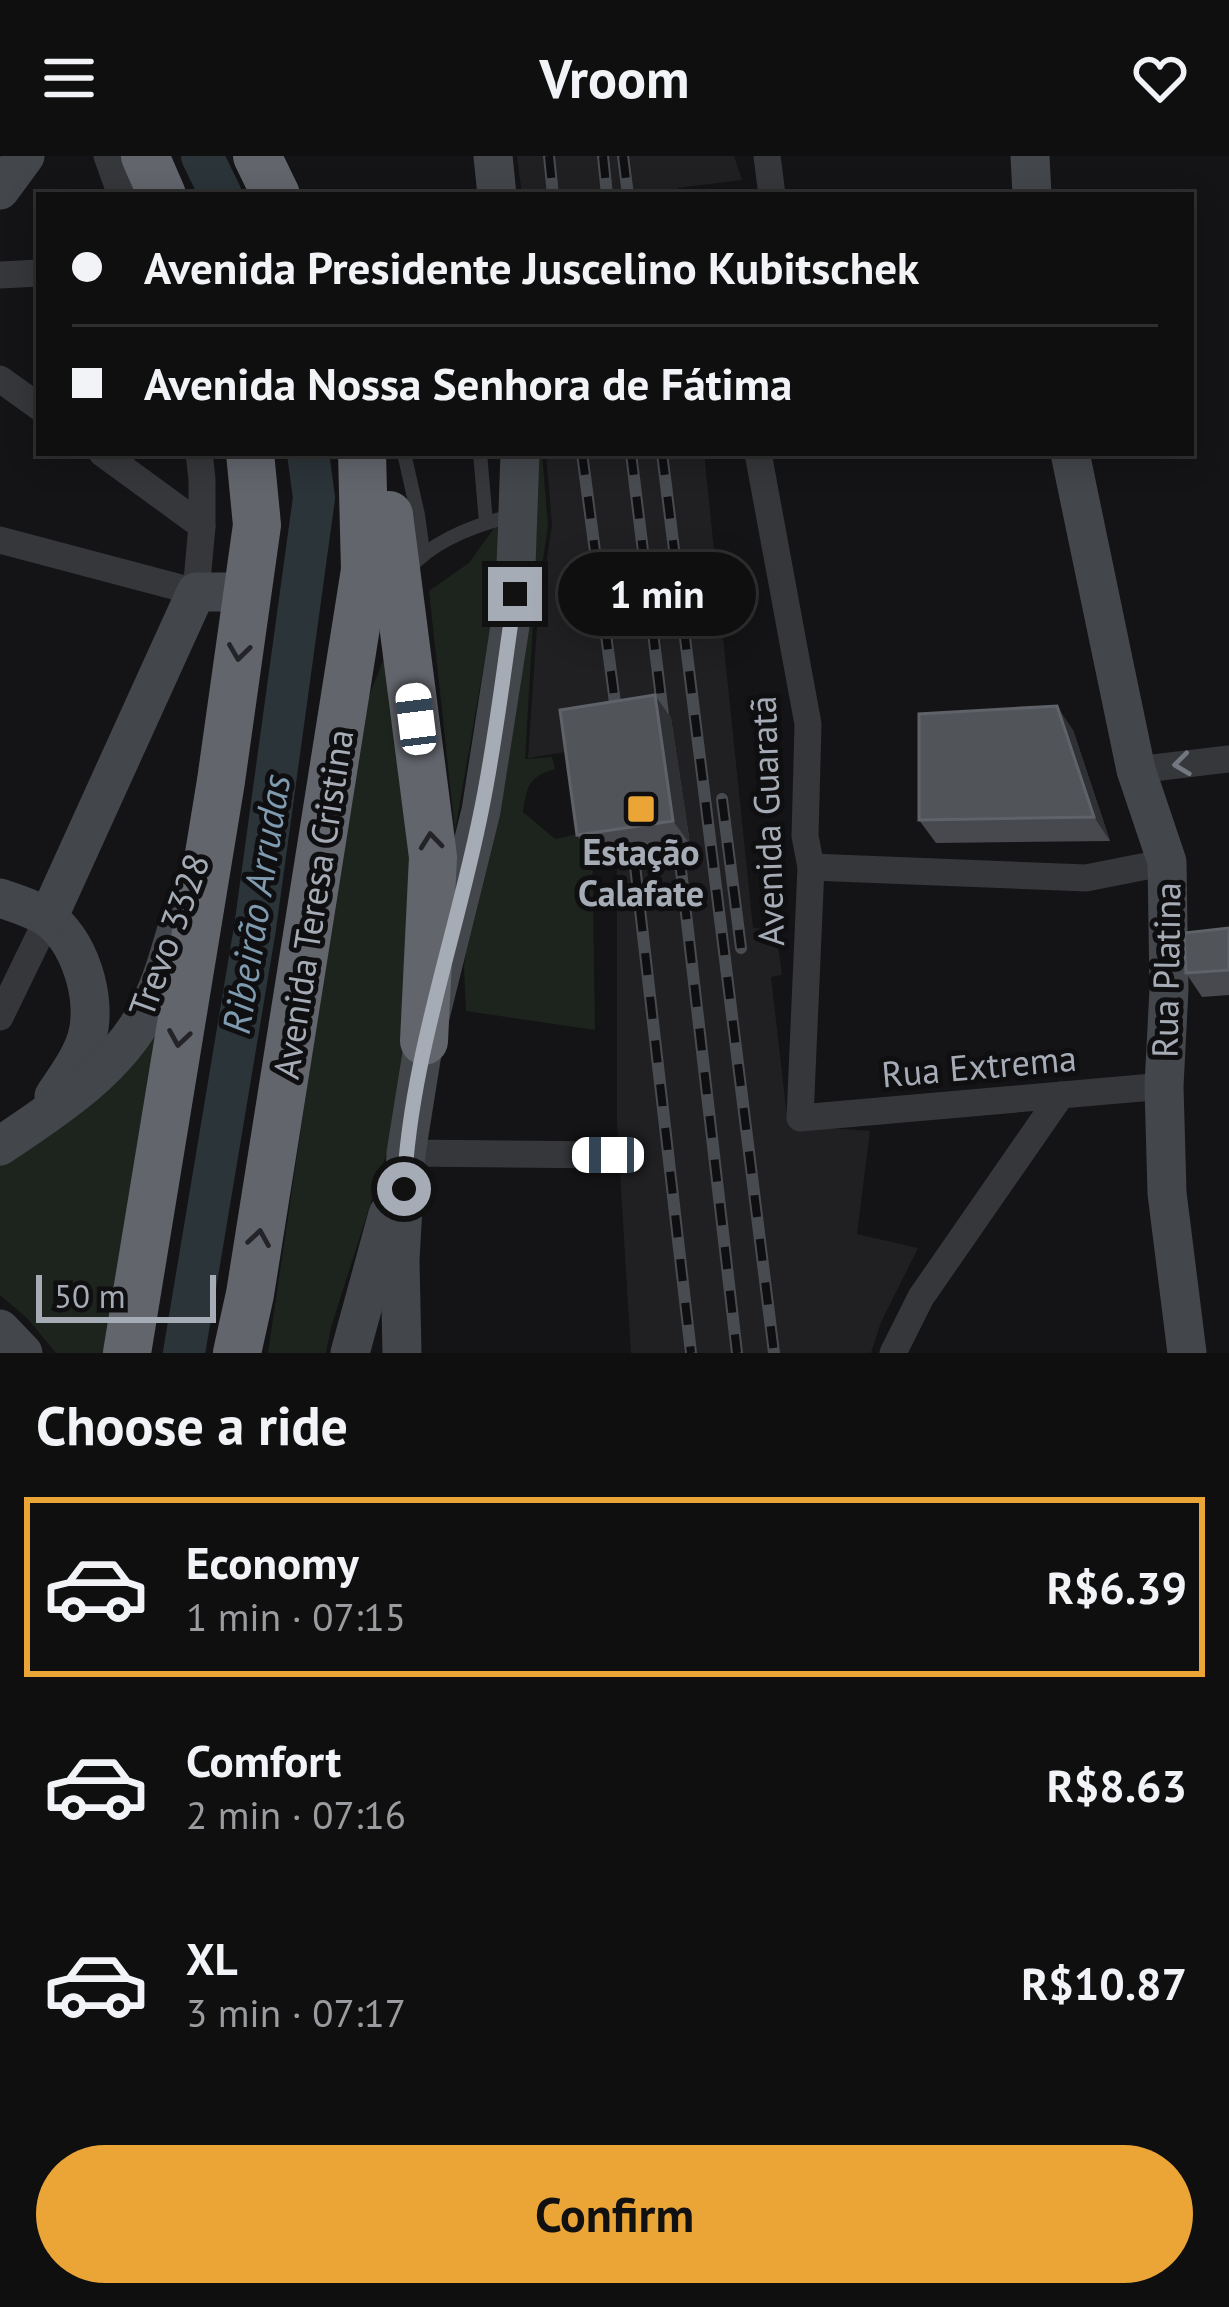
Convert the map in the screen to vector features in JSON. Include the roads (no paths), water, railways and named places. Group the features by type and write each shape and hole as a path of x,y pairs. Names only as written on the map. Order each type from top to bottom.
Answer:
{"highway":[{"path":"145,156 161,192"},
{"path":"257,156 275,192"},
{"path":"128,1353 221,781 256,526 250,456"},
{"name":"Avenida Teresa Cristina","path":"241,1353 365,570 366,456"},
{"path":"367,456 407,543 433,856 424,1041"},
{"path":"339,745 407,543"}],"street":[{"path":"0,190 25,156"},
{"path":"107,156 120,192"},
{"path":"494,156 497,192"},
{"path":"766,156 772,192"},
{"path":"1030,156 1032,192"},
{"path":"0,275 36,273"},
{"path":"0,379 36,405"},
{"path":"106,456 202,526"},
{"path":"0,1017 196,592 202,526 199,456"},
{"path":"402,1353 400,1260 406,1153 424,1041 482,812 515,594 503,518 519,456"},
{"name":"Avenida Guaratã","path":"759,456 808,724 806,836 811,867 800,1118"},
{"name":"Rua Platina","path":"1071,456 1136,770 1167,862 1167,1193 1187,1353"},
{"path":"0,540 196,592 247,592"},
{"path":"1136,770 1229,759"},
{"name":"Trevo 3328","path":"0,1146 82,1087 124,1046 148,1010 221,781"},
{"path":"811,867 1086,878 1167,862"},
{"path":"0,898 48,918 71,944 90,1000 88,1035 38,1120"},
{"name":"Rua Extrema","path":"800,1118 1164,1086"},
{"path":"893,1353 921,1297 1061,1095"},
{"path":"406,1153 608,1155"},
{"path":"350,1353 406,1153"},
{"path":"0,1329 23,1353"}],"lane":[{"path":"404,456 407,543 503,518 481,456"}],"waterway":[{"name":"Ribeirão Arrudas","path":"202,156 220,192"},
{"name":"Ribeirão Arrudas","path":"184,1353 255,928 314,498 308,456"}],"railway":[{"path":"549,156 553,192"},
{"path":"603,156 607,192"},
{"path":"623,156 628,192"},
{"path":"582,456 619,733"},
{"path":"631,456 666,739"},
{"path":"662,456 774,1353"},
{"path":"722,799 741,948"},
{"path":"674,810 737,1353"},
{"path":"630,822 691,1353"}],"place":[{"name":"Estação Calafate","path":"641,809"}]}
